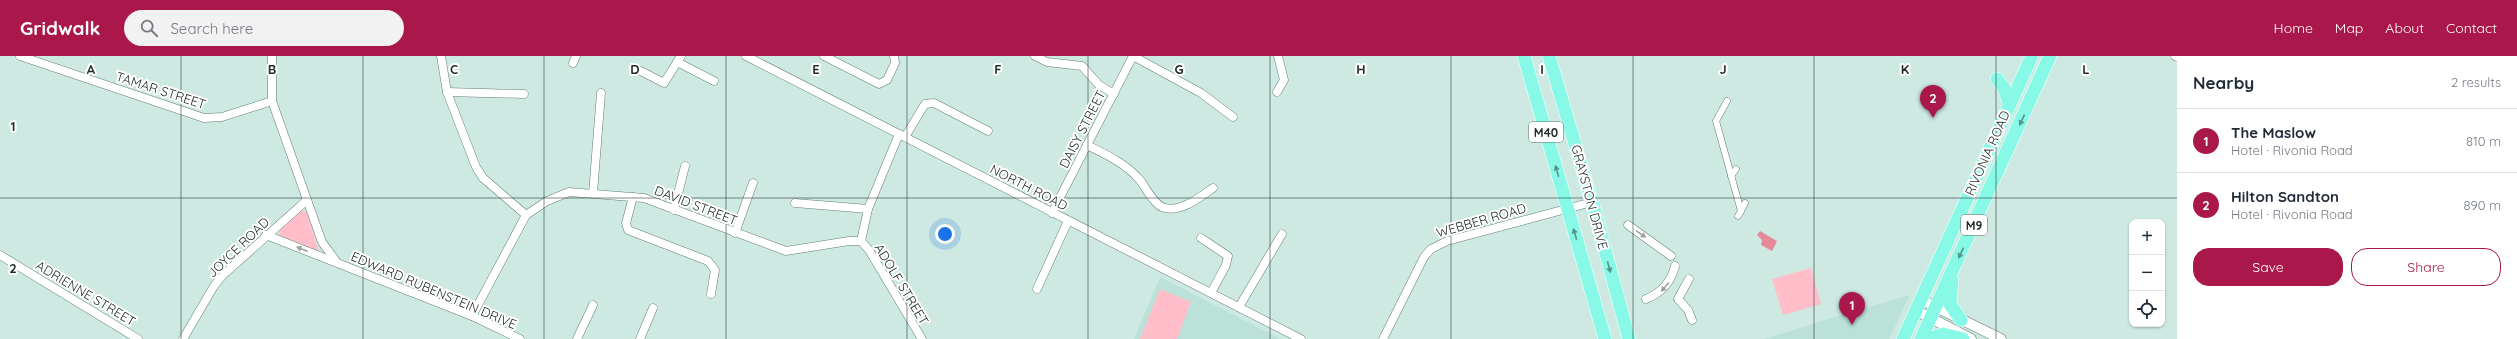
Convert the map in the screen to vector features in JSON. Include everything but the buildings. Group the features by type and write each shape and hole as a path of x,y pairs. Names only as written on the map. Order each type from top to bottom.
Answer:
{"main road":[{"name":"GRAYSTON DRIVE","path":"1524,56 1605,339"},
{"name":"GRAYSTON DRIVE","path":"1548,56 1592,202 1628,339"},
{"name":"RIVONIA ROAD","path":"1903,339 1981,164 2032,56"},
{"name":"RIVONIA ROAD","path":"1921,339 2050,56"},
{"path":"1997,79 2004,88 2009,103"},
{"path":"1981,164 1997,172"},
{"path":"1953,270 1950,304 1960,320"},
{"path":"1929,339 1943,334 1963,339"}],"street":[{"name":"TAMAR STREET","path":"20,56 204,118 222,117 272,100"},
{"name":"EDWARD RUBENSTEIN DRIVE","path":"272,56 272,100 322,242 338,263"},
{"path":"441,56 447,92 479,173 526,215 472,316"},
{"name":"NORTH ROAD","path":"746,56 1301,339"},
{"path":"824,56 879,84 887,80 895,63 894,56"},
{"path":"1035,56 1082,66 1099,85 1114,94"},
{"path":"1133,56 1201,93 1233,117"},
{"name":"DAISY STREET","path":"1052,213 1133,56"},
{"path":"1277,92 1284,80 1278,56"},
{"path":"636,68 664,83 679,59 714,82"},
{"path":"447,92 524,94"},
{"path":"593,193 601,93"},
{"path":"1727,101 1716,121 1740,213 1745,203"},
{"path":"861,241 868,209 902,135 925,104 934,104 988,130"},
{"path":"1722,144 1725,133"},
{"path":"1087,145 1122,163 1138,177 1159,205 1165,208 1188,204 1213,188"},
{"path":"674,210 685,166"},
{"path":"1731,176 1736,169"},
{"path":"735,233 753,183"},
{"name":"DAVID STREET","path":"526,215 561,194 593,193 644,198 776,248 793,252 850,241 861,241"},
{"path":"633,197 626,223 628,230 708,261 715,270 711,294"},
{"name":"JOYCE ROAD","path":"183,339 214,286 236,261 307,200"},
{"name":"WEBBER ROAD","path":"1383,339 1424,257 1431,249 1447,240 1592,202"},
{"path":"795,203 868,209"},
{"path":"1036,289 1068,221"},
{"path":"1628,225 1671,256"},
{"path":"1239,307 1282,234"},
{"name":"EDWARD RUBENSTEIN DRIVE","path":"266,235 472,316 520,339"},
{"path":"1201,238 1228,256 1226,265 1211,293"},
{"name":"ADOLF STREET","path":"861,241 869,250 922,339"},
{"name":"ADRIENNE STREET","path":"0,255 138,339"},
{"path":"1646,299 1662,291 1671,279 1676,266"},
{"path":"1689,279 1678,299 1688,310 1692,320"},
{"path":"577,339 592,305"},
{"path":"1919,305 1972,339"},
{"path":"640,339 653,308"},
{"path":"1933,313 1960,320 2000,339"}],"shaded area":[{"path":"301,211 307,212 319,252 279,235 280,230"},
{"path":"1760,231 1777,241 1772,251 1761,245 1762,240 1757,235"},
{"path":"1811,268 1821,304 1783,315 1772,279"},
{"path":"1160,277 1280,339 1134,339"},
{"path":"1160,289 1191,302 1177,339 1140,339"},
{"path":"1910,295 1889,339 1764,339 1839,316"}],"place":[{"name":"Hilton Sandton","path":"1933,118"},
{"name":"The Maslow","path":"1852,325"}]}
